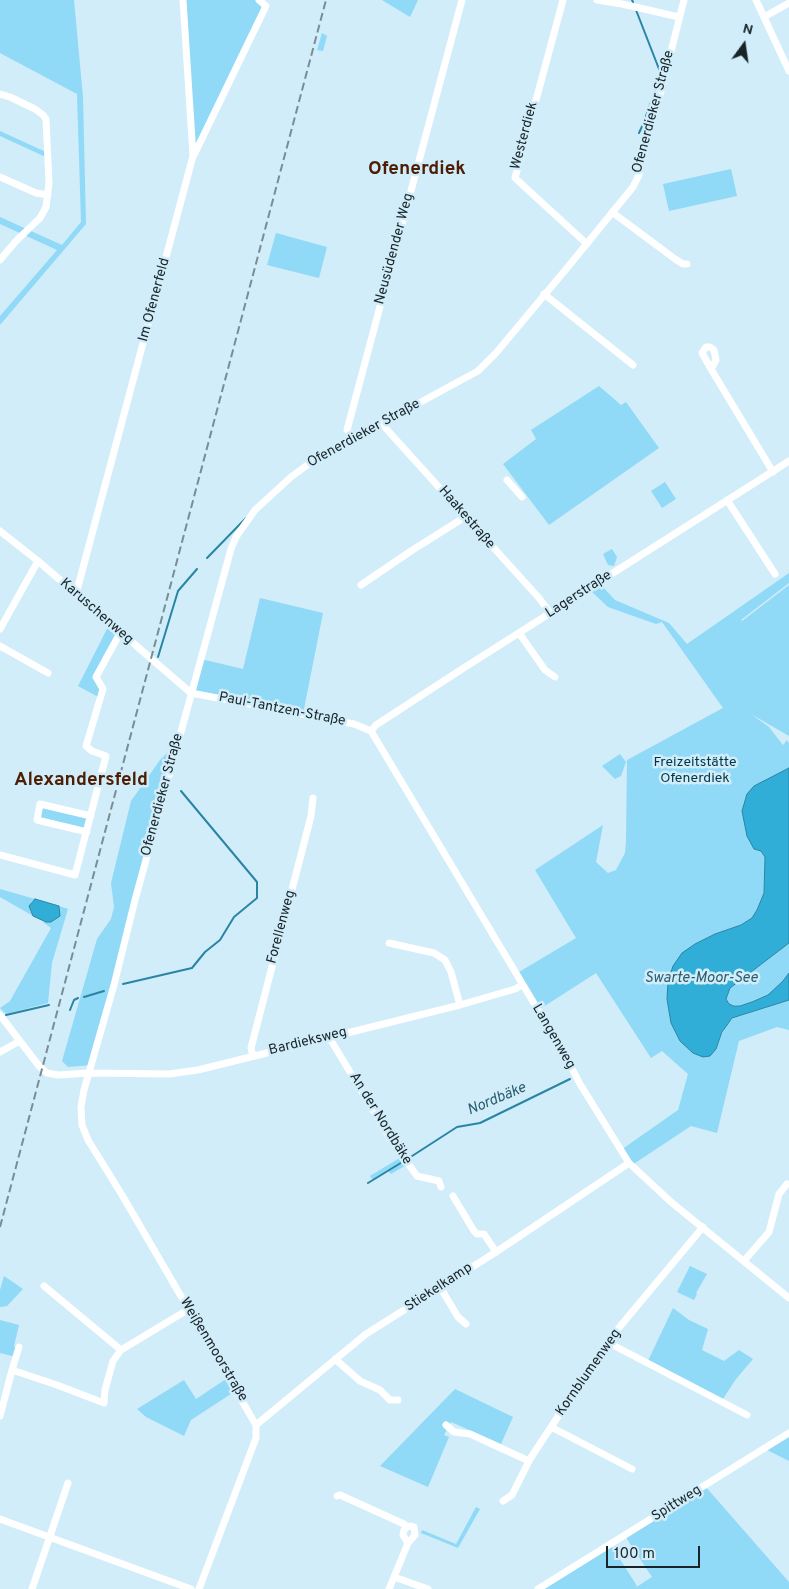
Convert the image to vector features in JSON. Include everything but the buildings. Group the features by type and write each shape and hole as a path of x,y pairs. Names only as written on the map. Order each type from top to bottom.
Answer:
{"street":[{"name":"Im Ofenerfeld","path":"76,594 193,156 183,0"},
{"path":"193,156 266,6 259,0"},
{"name":"Neusüdender Weg","path":"354,438 347,430 462,0"},
{"name":"Westerdiek","path":"563,0 514,178 587,244"},
{"path":"596,0 679,17"},
{"name":"Ofenerdieker Straße","path":"82,1125 81,1107 84,1090 191,693 236,537 256,510 291,477 314,460 478,372 587,244 633,187 639,175 642,147 658,99 684,0"},
{"path":"756,0 789,71"},
{"path":"764,17 789,3"},
{"path":"0,94 35,109 46,119 49,183 46,207 40,218 16,241 0,260"},
{"path":"0,177 36,193 48,194"},
{"path":"612,212 675,260 687,264"},
{"path":"544,294 633,365"},
{"path":"711,369 773,472"},
{"name":"Haakestraße","path":"381,423 539,598 550,613"},
{"name":"Lagerstraße","path":"371,731 376,725 395,712 789,461"},
{"path":"507,480 522,497"},
{"path":"727,500 775,574"},
{"path":"361,585 465,518"},
{"name":"Karuschenweg","path":"0,531 38,561 191,693"},
{"path":"0,629 38,561"},
{"path":"0,855 75,875 106,756 92,751 86,746 102,689 96,677 120,633"},
{"path":"519,633 545,670 555,677"},
{"path":"0,646 48,673"},
{"name":"Paul-Tantzen-Straße","path":"191,693 354,724 371,731"},
{"name":"Langenweg","path":"371,731 565,1055 584,1092 629,1163 655,1188 789,1298"},
{"name":"Forellenweg","path":"253,1056 251,1048 311,816 313,798"},
{"path":"87,832 36,820 40,804 91,816"},
{"path":"389,943 434,953 445,960 451,972 460,1005"},
{"name":"Bardieksweg","path":"0,1015 47,1073 58,1075 89,1073 169,1074 198,1070 460,1005 515,989 522,985"},
{"name":"An der Nordbäke","path":"329,1037 389,1137 416,1176 439,1181 442,1187"},
{"path":"0,1052 20,1041"},
{"name":"Weißenmoorstraße","path":"82,1125 88,1140 256,1425"},
{"name":"Stiekelkamp","path":"256,1425 366,1334 496,1252 629,1163"},
{"path":"744,1261 769,1232 779,1194 787,1184"},
{"path":"453,1196 474,1231 477,1234 484,1234 496,1252"},
{"name":"Kornblumenweg","path":"503,1501 512,1495 529,1461 607,1342 703,1227"},
{"path":"44,1286 121,1350"},
{"path":"440,1287 458,1317 466,1324"},
{"path":"12,1370 56,1384 104,1403 105,1390 113,1361 121,1350 189,1310"},
{"path":"607,1342 747,1415"},
{"path":"0,1416 19,1347"},
{"path":"335,1359 360,1381 380,1390 390,1400 398,1400"},
{"path":"199,1589 256,1438 256,1425"},
{"path":"446,1425 454,1432 470,1434 529,1461"},
{"path":"551,1427 632,1470"},
{"name":"Spittweg","path":"538,1589 789,1433"},
{"path":"32,1589 68,1483"},
{"path":"337,1496 340,1495 389,1516 407,1527 412,1526 416,1532 408,1544 389,1589"},
{"path":"0,1519 192,1589"},
{"path":"407,1527 403,1534 408,1544"},
{"path":"394,1577 428,1589"}],"green space":[{"path":"0,0 74,0 83,97 86,224 0,325 0,316 57,250 0,224 0,217 62,245 81,222 77,94 0,53"},
{"path":"183,0 259,0 266,6 193,156"},
{"path":"382,0 418,0 410,17"},
{"path":"322,33 327,36 323,51 317,50"},
{"path":"0,131 48,153 48,158 0,136"},
{"path":"731,169 737,196 669,211 663,184"},
{"path":"276,233 327,247 319,278 267,265"},
{"path":"599,386 621,405 626,402 659,448 549,525 503,464 536,439 531,430"},
{"path":"665,482 676,499 662,508 651,491"},
{"path":"612,549 617,557 614,566 608,565 603,554"},
{"name":"Freizeitstätte Ofenerdiek","path":"789,573 789,583 741,620 789,585 789,736 751,714 769,727 783,745 787,740 789,743 789,768 781,774 767,779 761,851 765,857 764,893 757,910 752,918 741,925 715,934 716,1049 726,1025 733,1018 789,1000 789,1030 777,1027 739,1041 717,1133 691,1126 632,1165 621,1150 678,1110 688,1074 662,1051 651,1058 596,973 540,1009 519,972 576,938 535,870 603,825 596,862 608,873 616,870 625,853 627,760 723,708 662,622 656,624 608,607 592,592 602,586 615,600 669,623 687,644"},
{"path":"260,598 323,613 303,714 191,693 201,659 243,669"},
{"path":"108,627 116,634 96,677 103,689 100,698 78,686"},
{"path":"173,747 114,985 92,1065 68,1067 62,1061 97,939 111,919 114,907 111,883 131,801 160,760"},
{"path":"620,754 626,762 621,776 615,779 602,766"},
{"path":"40,804 91,816 87,832 37,820"},
{"path":"0,889 35,899 31,902 30,911 33,916 0,897"},
{"path":"59,906 68,909 52,963 48,1003 6,1014 0,1008 10,1001 51,928 43,922 51,922 60,910"},
{"path":"789,943 789,973 783,981 768,995 752,1002 740,1006 729,1004 726,999 730,988"},
{"path":"403,1156 408,1164 391,1174 388,1171 373,1180 370,1176"},
{"path":"690,1266 707,1274 694,1300 677,1292"},
{"path":"4,1276 23,1289 7,1306 0,1307 0,1290"},
{"path":"673,1308 689,1320 708,1329 702,1350 724,1361 739,1350 753,1359 736,1379 721,1402 647,1363"},
{"path":"0,1320 19,1325 14,1346 18,1351 16,1357 0,1353"},
{"path":"229,1377 237,1390 191,1420 184,1436 146,1417 137,1409 184,1380 196,1399"},
{"path":"455,1389 513,1417 501,1444 451,1422 444,1435 449,1437 428,1487 380,1466"},
{"path":"789,1433 789,1461 765,1449"},
{"path":"705,1486 789,1582 789,1589 540,1589 611,1545 637,1586 635,1588 652,1577 625,1536"},
{"path":"476,1507 480,1509 458,1548 421,1533 422,1530 456,1544"}],"water":[{"name":"Swarte-Moor-See","path":"789,768 789,943 730,988 726,999 729,1004 734,1006 752,1002 768,995 789,973 789,1000 732,1018 722,1032 716,1049 710,1056 703,1057 693,1053 680,1041 671,1023 667,999 668,981 673,966 682,953 715,934 741,925 752,918 757,910 764,893 765,857 761,851 754,849 747,836 742,811 747,794 754,786"},
{"path":"35,899 59,906 60,916 51,922 46,922 33,916 29,906"}],"waterway":[{"path":"636,10 659,69 660,73 657,84"},
{"path":"646,116 656,88"},
{"path":"639,133 645,120"},
{"path":"207,558 246,518"},
{"path":"158,657 178,591 197,569"},
{"path":"165,759 168,768"},
{"path":"123,984 192,968 205,952 220,940 234,917 257,898 257,882 181,791"},
{"path":"84,997 104,991"},
{"path":"70,1010 74,1000 78,998"},
{"path":"6,1015 49,1005"},
{"name":"Nordbäke","path":"409,1158 457,1127 480,1123 570,1079"},
{"name":"Nordbäke","path":"368,1183 404,1161"}],"railway":[{"path":"0,1227 326,0"}],"district":[{"name":"Ofenerdiek","path":"417,170"},
{"name":"Alexandersfeld","path":"81,781"}]}
